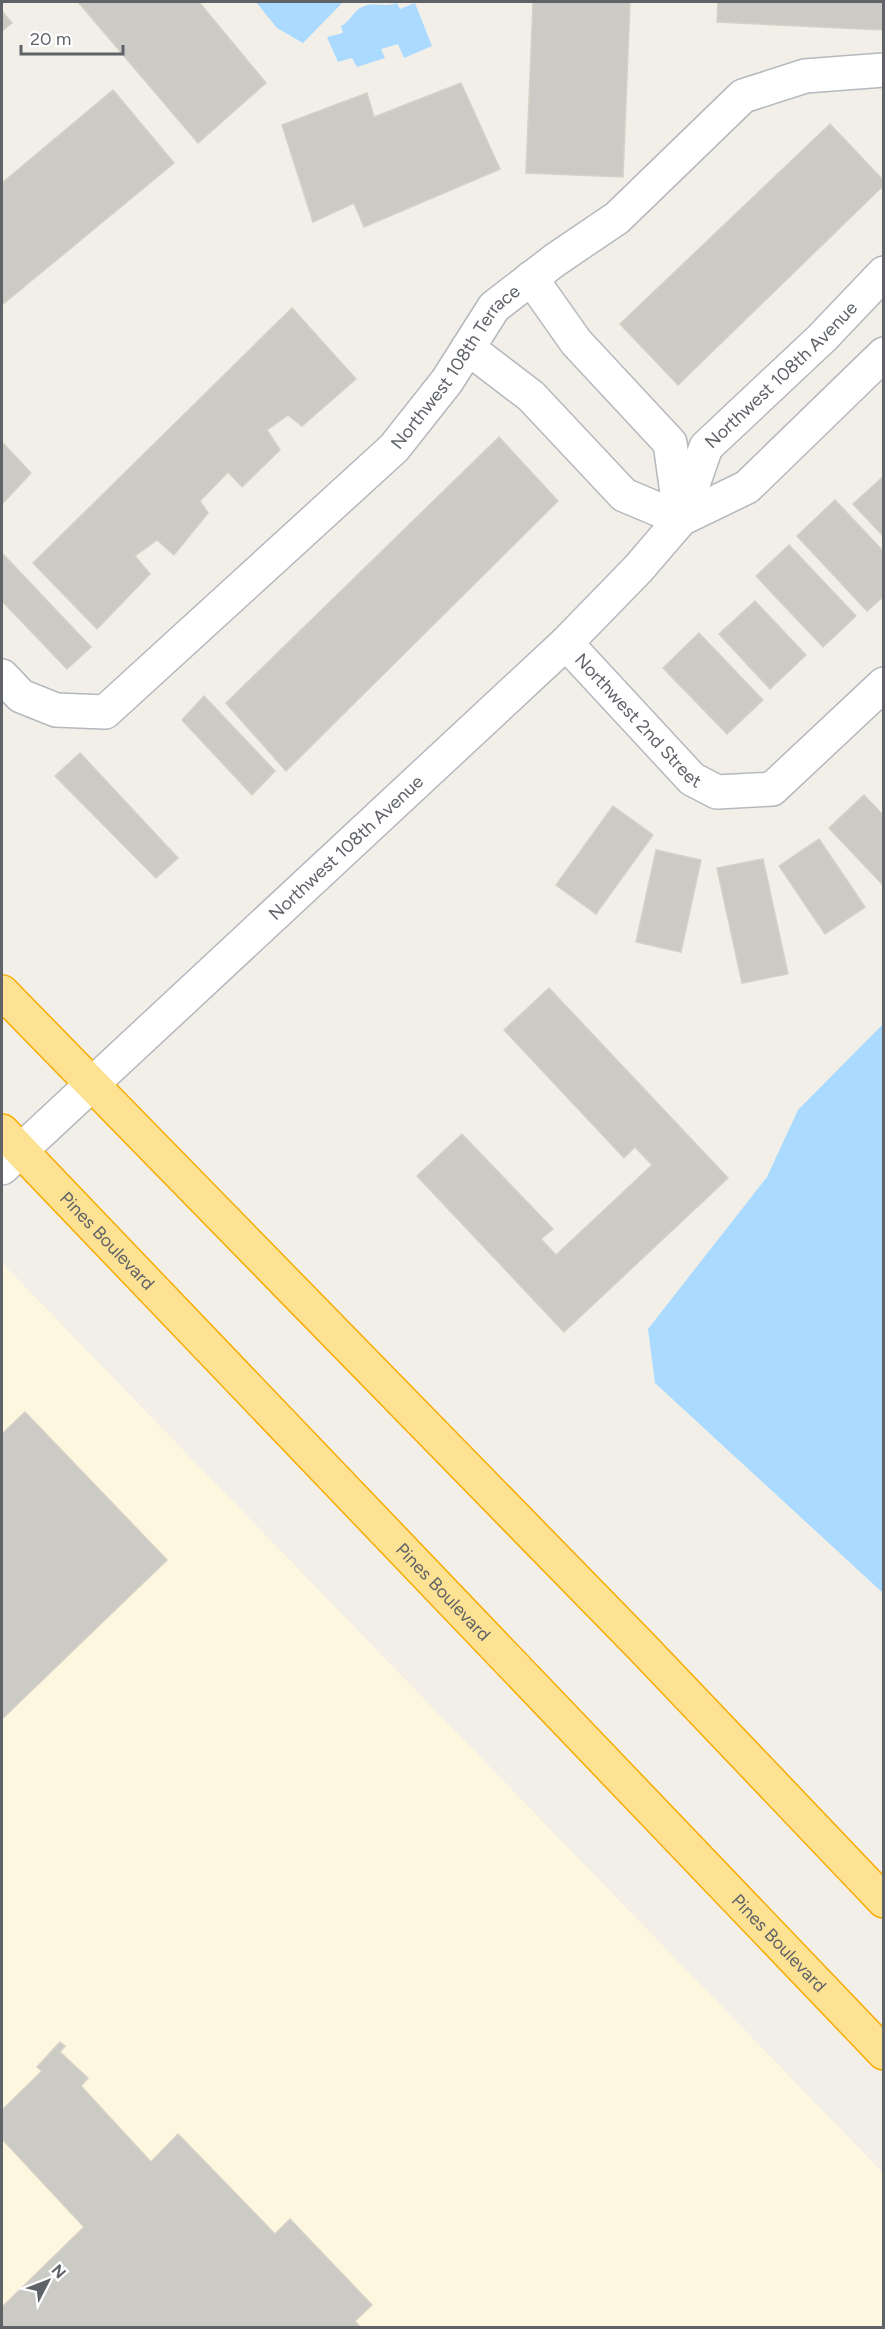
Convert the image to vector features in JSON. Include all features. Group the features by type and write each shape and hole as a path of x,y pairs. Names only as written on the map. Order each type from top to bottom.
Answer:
{"highway":[{"path":"2,992 641,1646 884,1901"},
{"name":"Pines Boulevard","path":"8,1149 884,2053"}],"street":[{"name":"Northwest 108th Terrace","path":"2,676 21,696 56,710 105,712 394,448 447,381 494,307 531,278 617,218 743,96 806,76 884,70"},
{"name":"Northwest 108th Avenue","path":"8,1149 90,1084 566,643 638,569 681,519 706,447 822,338 884,273"},
{"path":"531,278 576,342 670,442 681,519"},
{"path":"468,348 531,396 624,495 681,519"},
{"name":"Northwest 108th Avenue","path":"681,519 747,487 884,354"},
{"name":"Northwest 2nd Street","path":"566,643 692,779 717,792 772,789 884,684"}],"shaded area":[{"path":"2,1263 883,2173 883,2327 2,2327"}],"water":[{"path":"256,2 343,2 303,43 277,28"},
{"path":"397,3 400,9 415,3 432,46 404,58 398,44 381,49 385,58 357,67 352,58 338,62 327,37 343,33 341,26 362,7"},
{"path":"883,1024 883,1593 655,1383 648,1329 767,1177 798,1110"}],"building":[{"path":"78,2 199,2 266,83 198,143"},
{"path":"533,2 630,2 623,177 526,173"},
{"path":"718,2 884,2 884,30 717,22"},
{"path":"2,11 12,23 2,31"},
{"path":"461,83 500,169 364,227 354,203 313,222 282,125 367,93 374,117"},
{"path":"113,90 174,163 2,305 2,183"},
{"path":"830,124 884,181 884,185 678,385 620,324"},
{"path":"292,308 356,379 302,426 288,415 267,430 280,450 242,487 228,472 200,501 208,513 174,555 157,540 135,556 150,574 97,629 33,563"},
{"path":"499,437 558,501 286,771 226,703"},
{"path":"2,442 31,473 2,504"},
{"path":"884,476 884,537 853,504"},
{"path":"835,500 884,552 884,596 867,611 797,536"},
{"path":"789,545 856,616 823,647 756,576"},
{"path":"2,553 91,647 67,669 2,601"},
{"path":"755,601 806,655 770,689 719,634"},
{"path":"699,633 763,700 727,734 663,668"},
{"path":"204,696 275,771 252,795 182,720"},
{"path":"80,753 178,858 156,878 55,776"},
{"path":"864,795 884,816 884,886 829,828"},
{"path":"613,806 653,835 596,914 556,885"},
{"path":"819,839 865,907 825,934 779,866"},
{"path":"656,850 701,860 681,952 636,942"},
{"path":"763,859 788,974 742,983 717,868"},
{"path":"549,988 728,1178 564,1332 417,1176 462,1134 553,1229 541,1239 556,1255 652,1165 635,1147 624,1158 504,1030"},
{"path":"25,1412 167,1560 2,1719 2,1434"},
{"path":"60,2042 65,2046 60,2052 88,2078 81,2086 151,2162 178,2134 275,2234 290,2219 372,2305 355,2321 361,2328 2,2328 2,2307 84,2227 2,2139 2,2110 42,2071 37,2067"}]}
